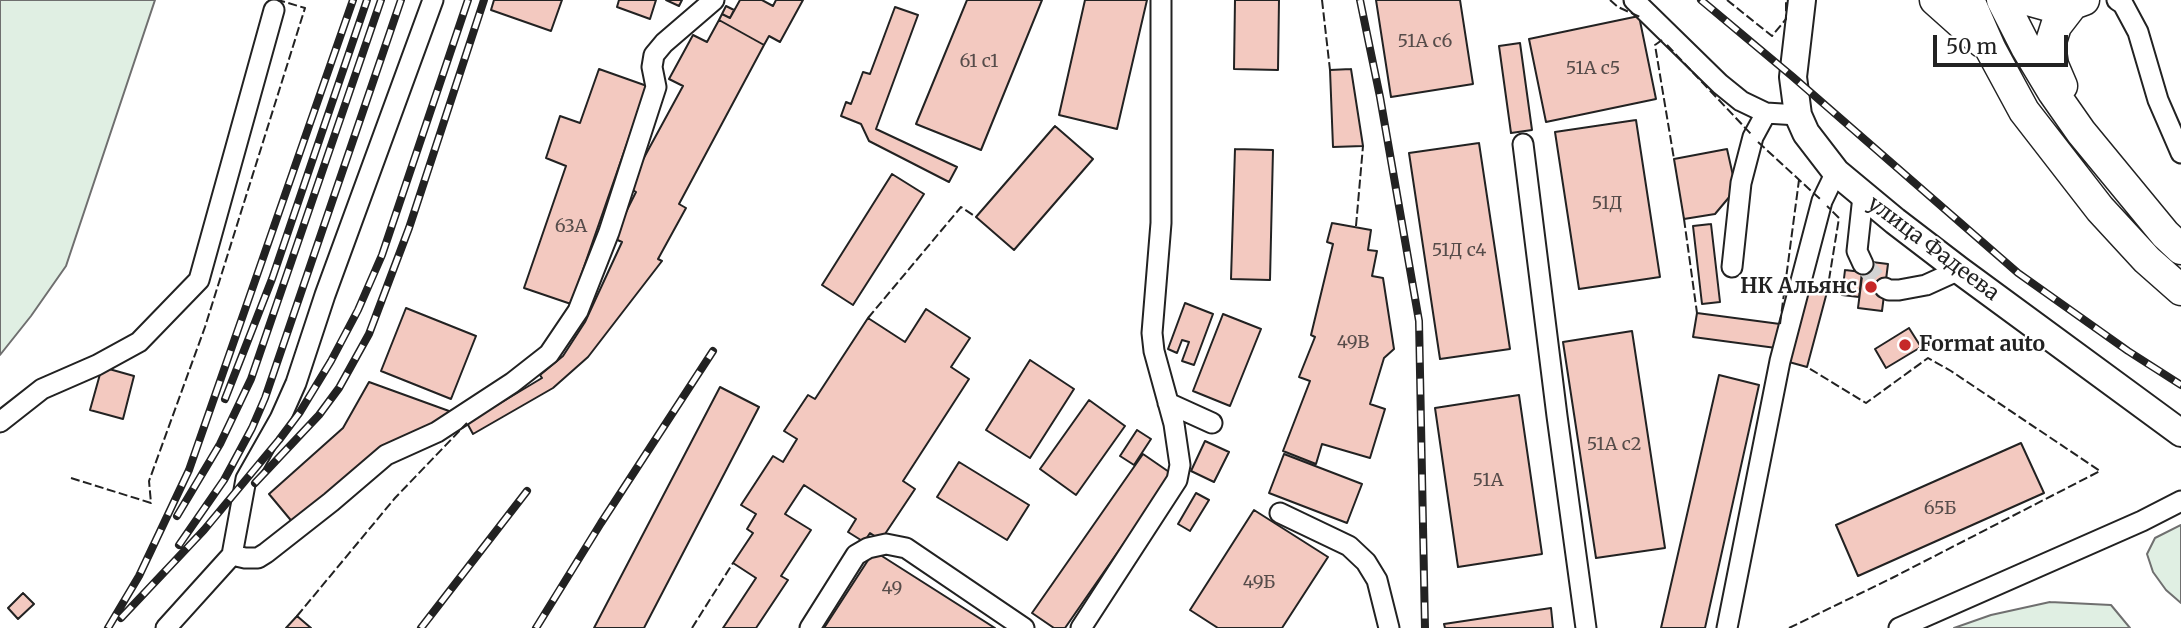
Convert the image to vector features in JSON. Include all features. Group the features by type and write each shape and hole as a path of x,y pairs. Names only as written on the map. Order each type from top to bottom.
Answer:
{"highway":[{"path":"1935,0 1991,50"},
{"path":"1969,0 1991,50 2024,111 2100,208 2147,260 2181,290"},
{"path":"2003,0 2026,47 2081,132 2165,234 2181,249"},
{"path":"2028,0 2053,6 2079,2"},
{"path":"2079,2 2056,26 2050,46 2053,65 2081,132"}],"main road":[{"name":"улица Фадеева","path":"1802,0 1793,77 1798,114 1806,133 1836,172 1959,271 2181,433"}],"street":[{"path":"166,628 232,555 246,479 284,411 296,383 325,295 433,0"},
{"path":"232,555 258,558 266,553 387,455 437,432 512,383 549,354 578,311 609,232 656,87 652,67 656,51 714,0"},
{"path":"1081,628 1177,480 1180,466 1174,424 1154,351 1152,333 1161,223 1161,0"},
{"path":"1634,0 1741,101 1766,113 1798,114"},
{"path":"2117,0 2123,4 2138,32 2158,100 2181,153"},
{"path":"0,422 42,389 97,365 139,342 199,280 274,10"},
{"path":"1732,267 1741,183 1753,137 1766,113"},
{"path":"1522,144 1586,628"},
{"path":"1727,628 1780,361 1822,201 1836,172"},
{"path":"1863,196 1857,251 1863,264"},
{"path":"1885,288 1899,290 1926,285 1959,271"},
{"path":"1168,403 1212,424"},
{"path":"1899,628 2143,521 2181,501"},
{"path":"1280,513 1349,546 1366,562 1377,580 1389,628"},
{"path":"810,628 856,555 868,548 886,544 906,548 1024,628"}],"green space":[{"path":"0,0 155,0 66,266 0,355"},
{"path":"2181,525 2181,603 2166,590 2153,572 2147,554 2155,538"},
{"path":"2050,602 2111,605 2130,628 1954,628 1991,615"}],"building":[{"path":"494,0 562,0 551,31 491,10"},
{"path":"619,0 656,0 650,19 617,7"},
{"path":"666,0 682,0 679,6"},
{"path":"740,0 762,0 773,6 776,0 803,0 780,42 769,36 764,45 719,20 722,14 730,18"},
{"path":"967,0 1042,0 981,150 916,124"},
{"path":"1085,0 1147,0 1117,129 1059,115"},
{"path":"1235,0 1279,0 1278,70 1234,69"},
{"path":"1376,0 1460,0 1473,84 1391,97"},
{"path":"726,6 734,10 730,18 722,14"},
{"path":"895,7 918,15 876,129 957,167 949,182 869,141 861,124 841,116 846,102 851,104 863,72 870,74"},
{"path":"1639,16 1656,99 1546,122 1529,39"},
{"path":"719,20 764,45 679,204 686,208 658,259 662,261 588,357 553,388 473,434 467,423 542,378 540,375 563,356 585,322 622,242 613,238 636,192 628,187 683,86 669,79 693,35 707,42"},
{"path":"1520,43 1532,130 1511,133 1499,46"},
{"path":"599,69 647,86 571,304 524,288 566,166 546,158 560,116 580,123"},
{"path":"1351,69 1363,146 1333,147 1330,70"},
{"path":"1636,120 1660,277 1579,289 1555,132"},
{"path":"1055,126 1093,159 1014,250 976,217"},
{"path":"1479,143 1510,349 1440,359 1409,153"},
{"path":"1235,149 1273,150 1270,280 1231,279"},
{"path":"1727,149 1736,189 1715,214 1684,219 1674,159"},
{"path":"892,174 924,194 853,305 822,285"},
{"path":"1332,223 1371,230 1368,250 1377,251 1372,276 1383,278 1394,349 1384,358 1370,404 1385,409 1370,458 1322,444 1316,464 1283,451 1310,381 1299,377 1315,337 1311,335 1333,244 1327,242"},
{"path":"1711,224 1720,302 1702,304 1693,226"},
{"path":"1864,261 1888,264 1882,311 1858,308"},
{"path":"1845,270 1862,272 1859,297 1842,295"},
{"path":"1809,287 1827,292 1807,367 1789,362"},
{"path":"1185,303 1213,314 1194,365 1182,361 1189,342 1182,340 1177,353 1168,349"},
{"path":"406,308 476,336 451,399 381,371"},
{"path":"926,309 970,338 951,367 969,379 903,481 915,489 881,540 870,533 864,542 848,532 856,519 804,485 785,514 811,530 781,576 788,580 756,628 723,628 756,578 733,563 753,533 747,529 756,514 741,505 773,456 783,462 797,439 784,431 808,395 815,399 868,318 905,342"},
{"path":"1697,313 1780,324 1776,348 1693,337"},
{"path":"1223,314 1261,329 1230,406 1193,391"},
{"path":"1909,328 1921,347 1886,368 1875,349"},
{"path":"1632,331 1665,548 1596,558 1563,342"},
{"path":"1030,360 1074,389 1030,458 986,430"},
{"path":"102,367 134,376 123,419 90,410"},
{"path":"1719,375 1759,385 1705,628 1661,628"},
{"path":"369,382 449,411 447,418 378,449 294,524 269,494 343,428"},
{"path":"720,387 759,407 644,628 594,628"},
{"path":"1519,395 1542,554 1458,567 1435,408"},
{"path":"1089,400 1125,426 1076,495 1040,469"},
{"path":"1137,430 1151,439 1134,465 1120,456"},
{"path":"1205,441 1229,452 1214,482 1191,471"},
{"path":"2021,443 2044,493 1858,576 1836,525"},
{"path":"1143,454 1172,474 1065,628 1054,628 1032,613"},
{"path":"1284,454 1362,484 1347,523 1269,493"},
{"path":"959,462 1029,505 1007,540 937,497"},
{"path":"1196,493 1209,500 1190,531 1178,524"},
{"path":"1254,510 1328,557 1282,628 1218,628 1190,610"},
{"path":"874,551 995,628 824,628"},
{"path":"23,593 34,604 18,619 8,608"},
{"path":"1551,608 1553,628 1445,628 1444,624"},
{"path":"297,616 311,628 286,628"}],"tunnel":[{"path":"1863,264 1885,288"}],"railway":[{"path":"108,628 139,576 189,470 353,0"},
{"path":"225,399 272,279 367,0"},
{"path":"177,516 220,444 251,379 381,0"},
{"path":"179,545 224,480 265,398 401,0"},
{"path":"121,618 204,530 279,440 300,412 331,361 358,310 382,255 468,0"},
{"path":"255,483 319,415 339,388 369,334 409,228 484,0"},
{"path":"1360,0 1380,97 1419,321 1425,628"},
{"path":"1701,0 2018,273 2181,385"},
{"path":"536,628 713,351"},
{"path":"421,628 527,491"}],"fence":[{"path":"71,478 151,503 149,481 205,327 305,8 278,0"},
{"path":"1322,0 1330,70"},
{"path":"1610,0 1618,7 1640,17"},
{"path":"1727,0 1772,36 1786,19 1786,0"},
{"path":"1662,40 1655,45 1674,159"},
{"path":"1667,45 1751,134"},
{"path":"1758,142 1820,199"},
{"path":"1356,226 1363,146"},
{"path":"1780,324 1799,180"},
{"path":"1827,206 1839,218 1827,292"},
{"path":"868,318 961,207 976,217"},
{"path":"1684,219 1697,313"},
{"path":"1789,628 2100,471 1928,358 1866,403 1807,367"},
{"path":"297,616 395,498 467,423"},
{"path":"692,628 733,563"}],"place":[{"name":"НК Альянс","path":"1871,287"},
{"name":"Format auto","path":"1905,345"}]}
